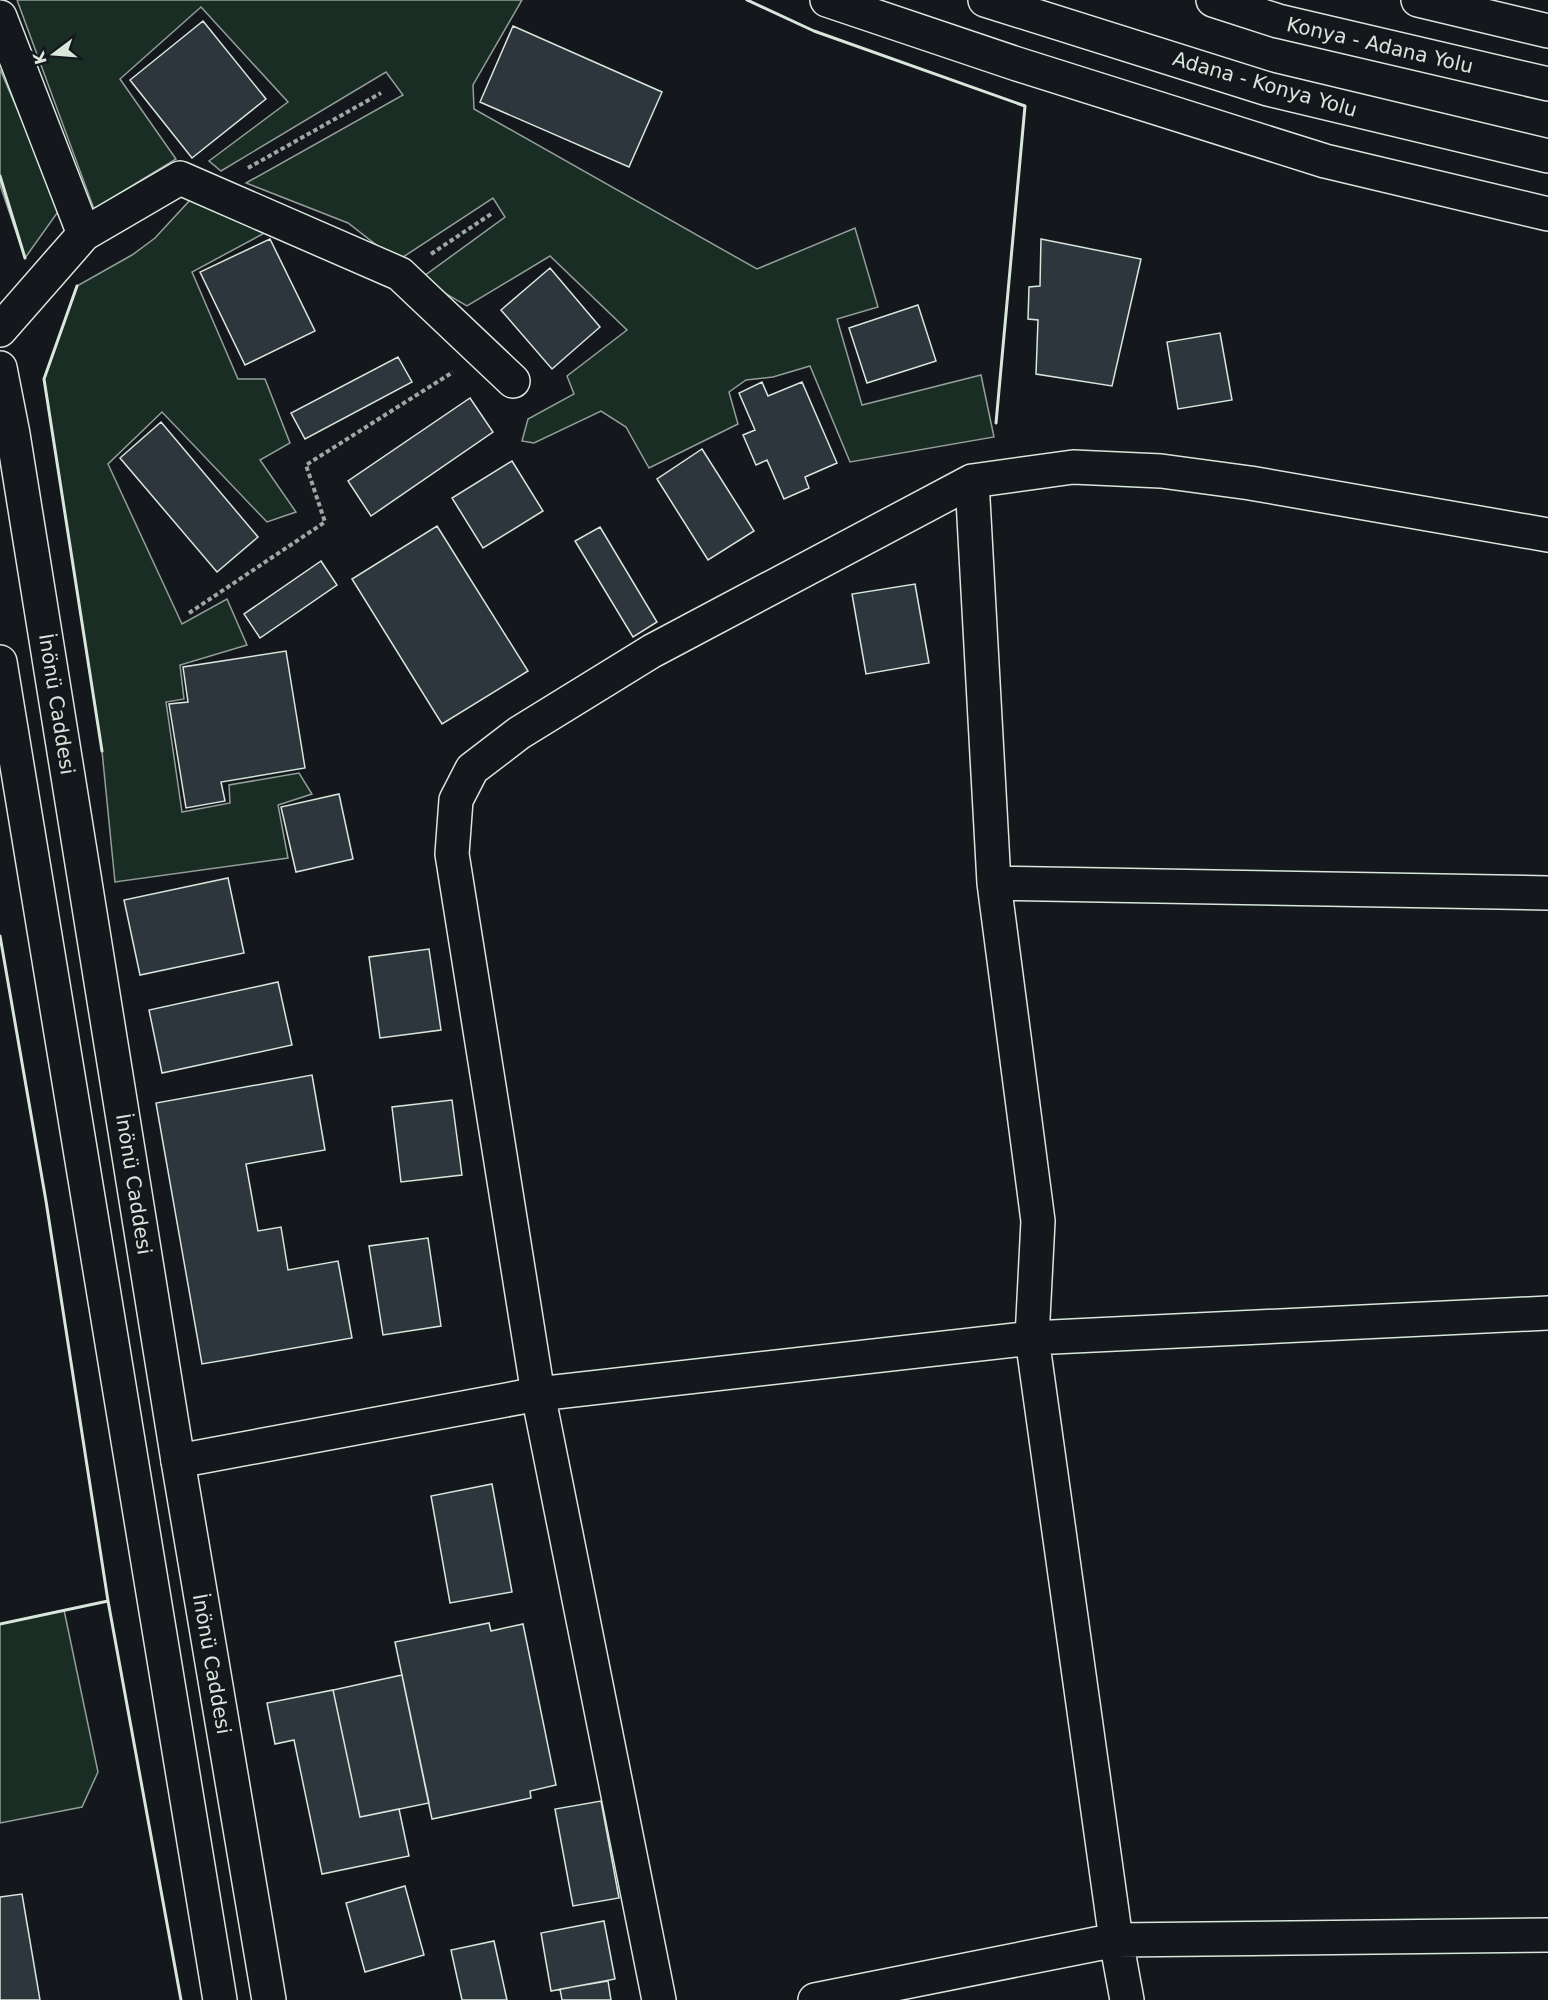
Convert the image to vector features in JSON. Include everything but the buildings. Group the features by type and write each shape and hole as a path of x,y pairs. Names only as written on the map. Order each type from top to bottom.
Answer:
{"main road":[{"path":"827,0 1017,64 1324,161 1548,214"},
{"name":"Adana - Konya Yolu","path":"986,0 1268,89 1548,156"},
{"name":"Konya - Adana Yolu","path":"1213,0 1278,21 1548,84"},
{"path":"1418,0 1548,31"},
{"path":"0,17 84,234"},
{"path":"0,330 84,234 180,178 400,274 513,381"},
{"name":"İnönü Caddesi","path":"0,368 17,458 178,1461 269,2000"},
{"path":"659,2000 538,1394 452,854 456,800 472,770 519,733 652,651 972,481 1073,467 1161,471 1250,483 1548,535"},
{"path":"972,481 994,883 1038,1221 1032,1338 1116,1940 1127,2000"},
{"path":"0,662 220,2000"},
{"path":"994,883 1548,893"},
{"path":"132,1469 538,1394 1032,1338 1548,1313"},
{"path":"815,2000 1116,1940 1548,1935"}],"path":[{"path":"208,191 381,93"},
{"path":"400,274 491,214"},
{"path":"189,613 325,522 306,465 484,353"}],"green space":[{"path":"17,0 522,0 473,85 474,109 757,269 855,228 878,307 837,319 862,405 981,375 994,437 850,462 810,366 773,377 746,380 729,392 738,424 649,468 626,427 601,411 534,443 522,441 528,419 574,394 567,376 627,330 550,256 467,306 420,279 505,217 493,198 397,261 348,223 246,183 403,95 386,72 221,171 209,161 288,102 201,7 120,79 176,159 94,209"},
{"path":"0,69 60,209 25,258 0,185"},
{"path":"192,198 270,230 192,272 238,379 265,379 290,443 260,460 296,512 267,522 162,412 108,464 182,624 227,599 247,645 180,665 184,699 166,702 182,812 230,803 229,785 299,773 312,794 278,805 288,858 115,882 102,751 44,379 77,286 132,255 155,238"},
{"path":"64,1610 98,1772 82,1807 0,1823 0,1624"}],"wall":[{"path":"747,0 814,31 1025,106 996,423"},
{"path":"0,176 25,258"},
{"path":"77,286 44,379 102,751"},
{"path":"0,936 46,1201 108,1601"},
{"path":"0,1624 108,1601 181,2000"}]}
